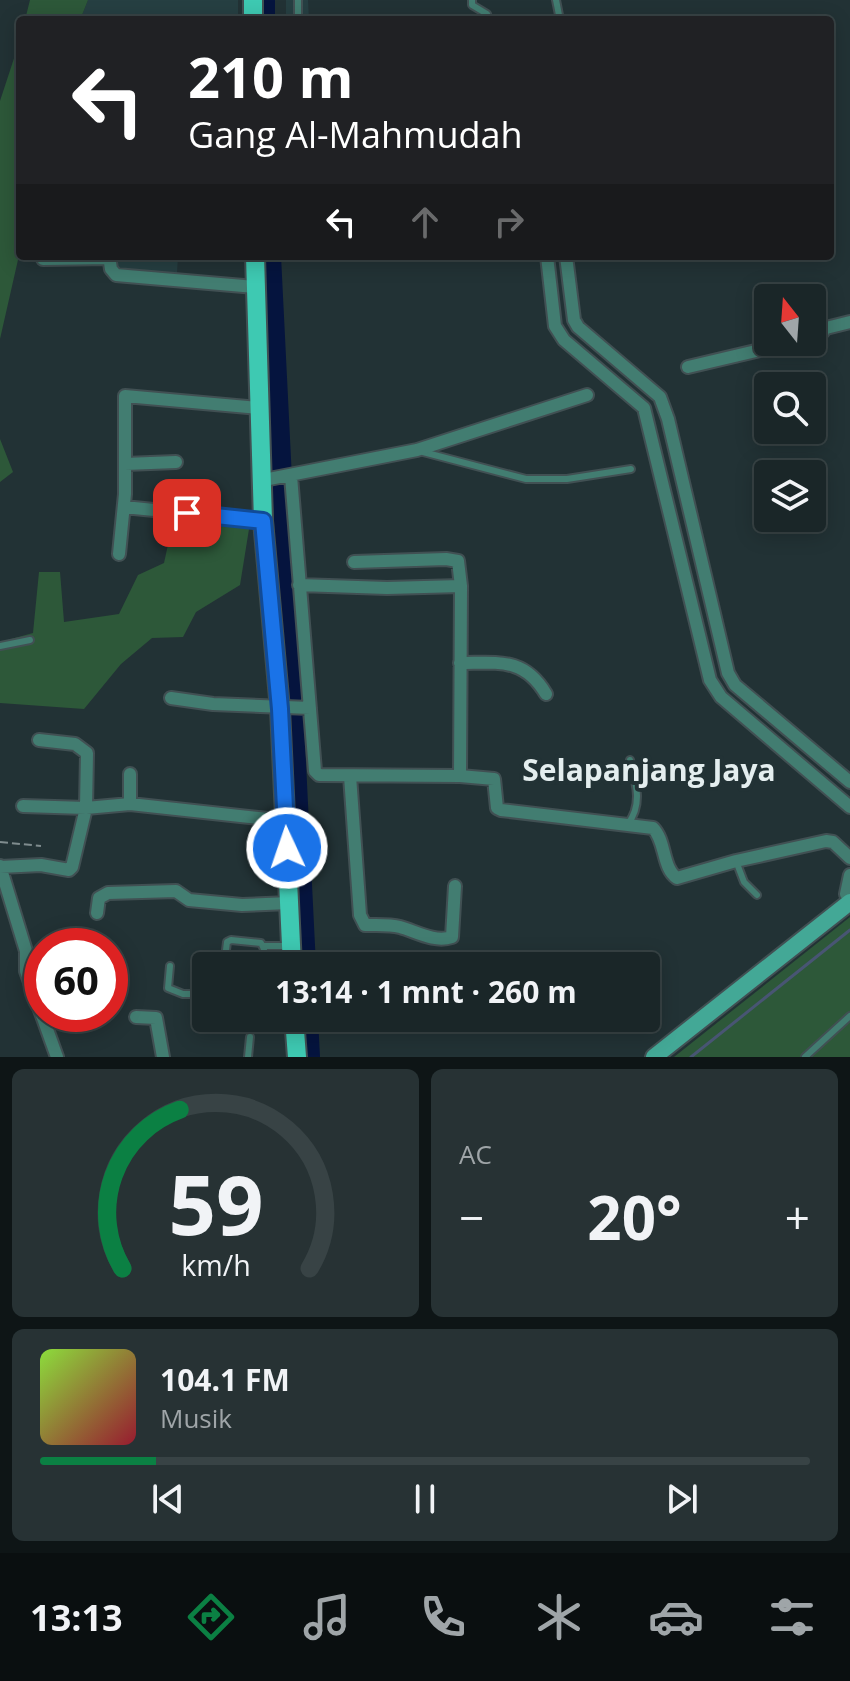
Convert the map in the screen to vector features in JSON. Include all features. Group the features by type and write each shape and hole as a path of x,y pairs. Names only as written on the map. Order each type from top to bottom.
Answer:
{"main road":[{"path":"255,260 259,408 267,480 263,521 283,709 291,952"},
{"path":"654,1057 850,900"},
{"path":"295,1032 297,1057"}],"street":[{"path":"110,260 116,275 255,287"},
{"path":"547,260 555,326 564,340 644,408 710,680 721,697 833,793 848,802"},
{"path":"566,260 574,320 578,327 660,397 668,419 728,673 735,685 849,778"},
{"path":"826,328 850,322"},
{"path":"688,367 754,351"},
{"path":"119,554 124,507 126,394 259,408"},
{"path":"267,480 417,450 587,395"},
{"path":"125,464 176,462"},
{"path":"290,476 306,708 315,771 319,775 494,779 497,808 501,810 653,828 659,834 673,877 830,841 850,858"},
{"path":"124,507 263,521"},
{"path":"674,529 693,524"},
{"path":"678,545 696,540"},
{"path":"354,562 458,561 461,586 460,776"},
{"path":"299,585 387,588 461,586"},
{"path":"460,663 504,663 519,667 531,675 546,694"},
{"path":"171,698 213,704 306,708"},
{"path":"39,740 75,744 87,753 86,808 69,870 41,865 0,866 26,951 26,971 57,1057"},
{"path":"813,776 826,762"},
{"path":"130,774 130,804"},
{"path":"350,776 360,915 365,925 403,927 408,933 446,939 452,937 455,886"},
{"path":"23,806 86,808 130,804 286,821"},
{"path":"850,875 846,894 850,900"},
{"path":"97,913 99,898 108,893 176,891 189,900 242,905 289,903"},
{"path":"136,1017 156,1018 163,1057"}],"lane":[{"path":"472,0 472,5 488,16"},
{"path":"417,450 526,479 567,479 631,469"},
{"path":"0,646 30,640"},
{"path":"628,824 635,815 638,791 630,760"},
{"path":"833,793 849,778"},
{"path":"736,861 744,882 757,895"},
{"path":"226,952 227,942 231,940 263,946 291,946"},
{"path":"263,946 263,952"},
{"path":"170,966 168,988 192,994"},
{"path":"805,1057 850,1016"},
{"path":"248,1057 250,1037"}],"path":[{"path":"0,842 41,846"}],"shaded area":[{"path":"88,0 238,0 238,16 82,15"},
{"path":"286,0 308,0 309,16 286,16"},
{"path":"112,260 178,260 177,273 113,269"}],"green space":[{"path":"30,0 88,0 82,16 26,16"},
{"path":"16,52 18,260 0,339 0,101"},
{"path":"0,439 13,472 0,482"},
{"path":"174,517 249,529 240,585 196,612 183,637 152,638 121,664 84,709 0,703 0,642 33,633 39,572 60,572 64,622 119,614 138,575 164,563"},
{"path":"850,917 850,1057 674,1057"}],"waterway":[{"path":"265,0 265,16"},
{"path":"271,260 305,952"},
{"path":"691,1057 850,930"},
{"path":"309,1032 310,1057"}],"district":[{"name":"Selapanjang Jaya","path":"649,769"}],"route":[{"path":"187,513 263,521 280,709 287,848"}]}
